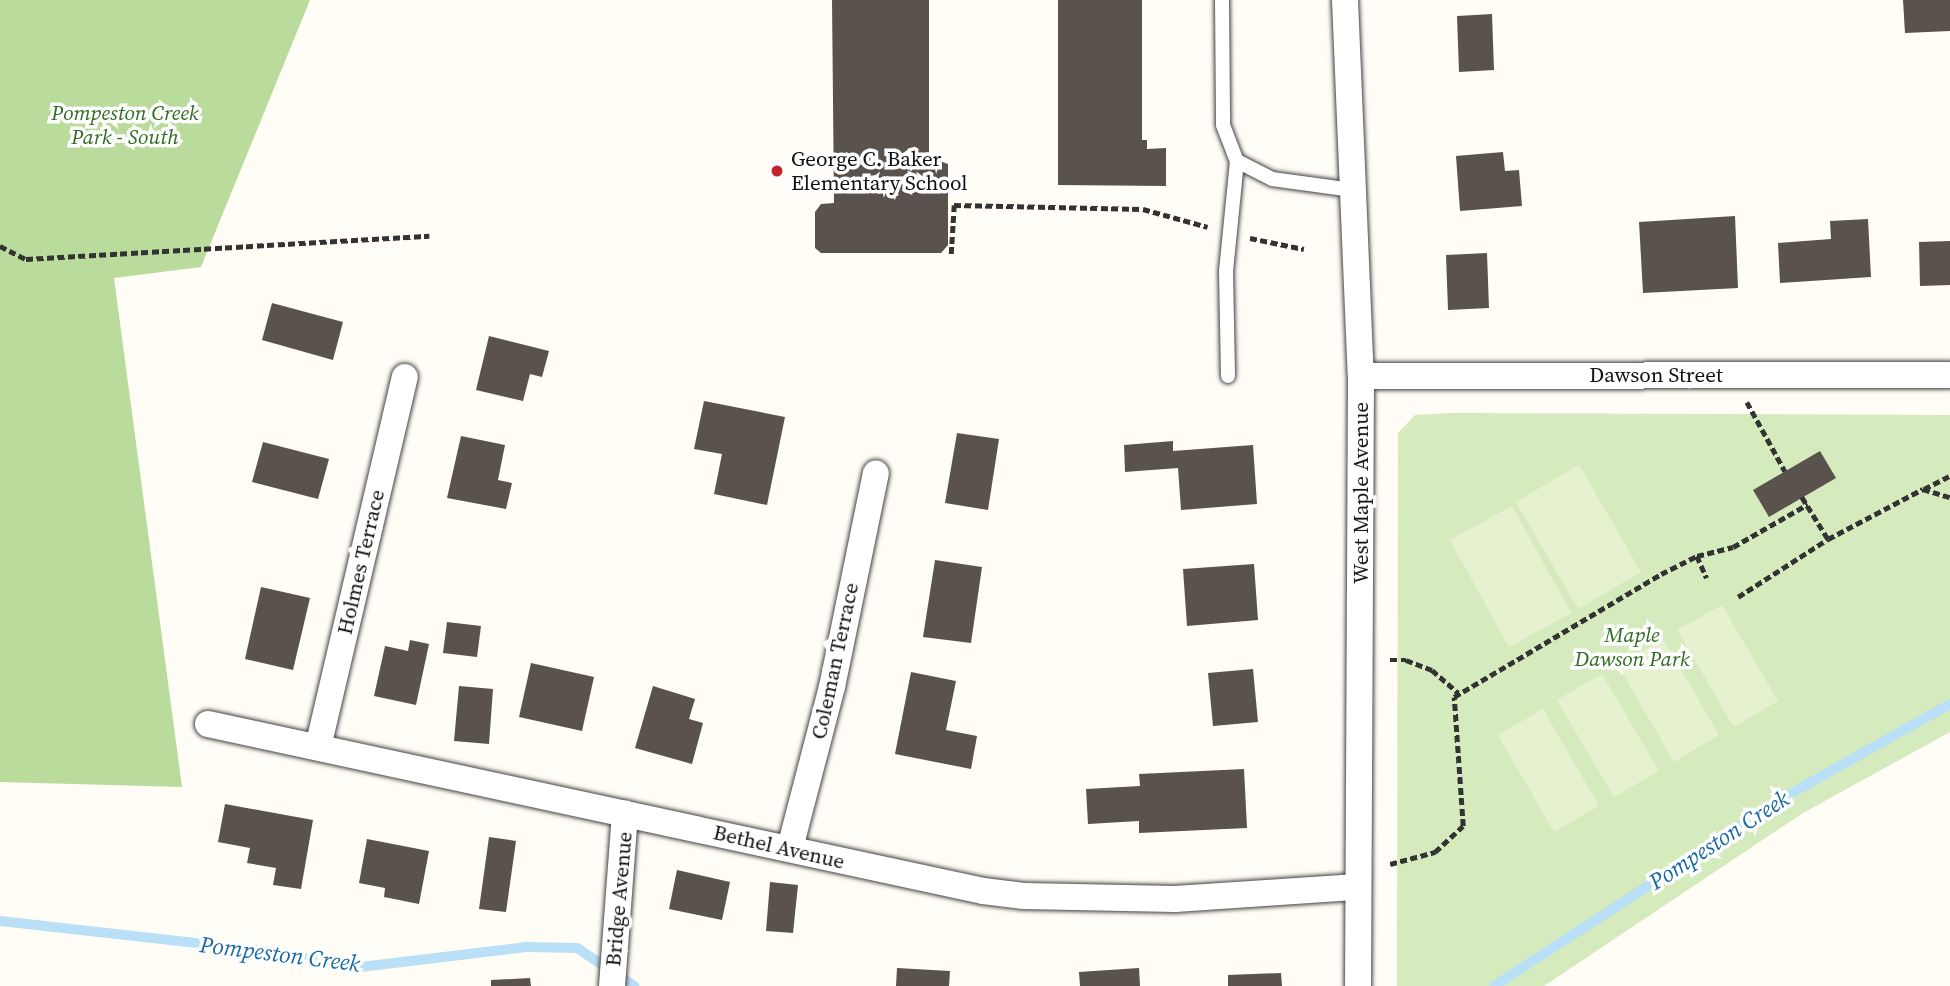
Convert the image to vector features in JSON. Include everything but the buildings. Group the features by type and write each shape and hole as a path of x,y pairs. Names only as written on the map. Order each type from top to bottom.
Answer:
{"street":[{"name":"West Maple Avenue","path":"1345,0 1361,376 1358,986"},
{"name":"Dawson Street","path":"1361,376 1950,375"},
{"name":"Holmes Terrace","path":"318,747 405,377"},
{"name":"Coleman Terrace","path":"790,848 832,687 876,473"},
{"name":"Bethel Avenue","path":"208,724 790,848 932,882 1024,896 1175,899 1358,887"},
{"name":"Bridge Avenue","path":"612,986 625,813"}],"lane":[{"path":"1222,0 1223,125 1237,161 1226,271 1228,376"},
{"path":"1237,161 1272,179 1352,190"}],"path":[{"path":"951,254 954,205 1143,209 1208,227"},
{"path":"0,246 26,258 429,236"},
{"path":"1251,238 1304,249"},
{"path":"1748,410 1785,471"},
{"path":"1738,597 1828,539 1950,476"},
{"path":"1923,489 1950,497"},
{"path":"1802,497 1828,539"},
{"path":"1390,864 1435,852 1464,826 1455,741 1454,697 1458,693 1697,556 1733,547 1808,504"},
{"path":"1697,556 1707,578"},
{"path":"1391,660 1406,660 1432,670 1458,693"}],"green space":[{"name":"Pompeston Creek Park - South","path":"0,0 310,0 201,267 114,278 182,787 0,782"},
{"name":"Maple Dawson Park","path":"1415,415 1950,415 1950,732 1803,813 1544,986 1397,986 1398,433"},
{"path":"1579,465 1641,572 1578,609 1516,502"},
{"path":"1512,506 1571,613 1509,647 1450,540"},
{"path":"1722,605 1778,701 1734,727 1677,630"},
{"path":"1663,639 1719,735 1674,762 1618,665"},
{"path":"1602,674 1659,771 1614,797 1557,700"},
{"path":"1543,709 1599,806 1554,832 1498,735"}],"waterway":[{"name":"Pompeston Creek","path":"1494,986 1788,795 1950,704"},
{"name":"Pompeston Creek","path":"0,921 248,949 361,967 526,947 577,948 634,986"}],"place":[{"name":"George C. Baker Elementary School","path":"777,171"}]}
